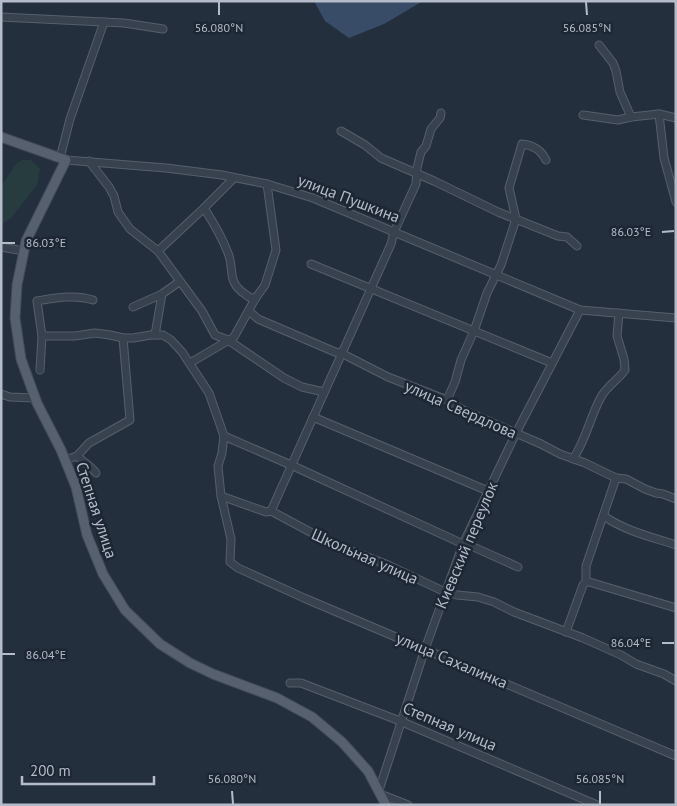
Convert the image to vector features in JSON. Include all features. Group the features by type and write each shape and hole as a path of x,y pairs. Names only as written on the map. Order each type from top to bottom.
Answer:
{"main road":[{"name":"улица Пушкина","path":"1,137 63,159"},
{"name":"Степная улица","path":"63,159 53,188 26,241 17,285 15,318 21,360 76,487 87,534 103,574 125,610 160,644 190,663 213,674 277,698 312,717 342,742 368,771 386,805"}],"street":[{"path":"1,17 104,22 163,29"},
{"path":"63,159 70,119 104,22"},
{"path":"599,45 613,62 620,92 632,117"},
{"path":"271,511 391,244 394,232 416,184 421,152 426,146 431,129 440,118 441,113"},
{"path":"659,114 664,158 676,202"},
{"path":"583,115 618,120 659,114 676,118"},
{"path":"341,130 381,158 434,180 498,212 558,236 567,237 577,246"},
{"path":"447,400 487,292 501,265 516,219 509,188 522,144 542,152 546,160"},
{"name":"улица Пушкина","path":"63,159 166,168 266,184 313,198 580,310 676,318"},
{"path":"89,161 109,187 114,196 118,212 130,228 158,251 202,311 215,335 228,340 284,378 302,387 324,392"},
{"path":"158,251 234,178"},
{"path":"190,363 234,337 265,285 276,250 266,184"},
{"path":"204,208 229,254 232,278 237,288 250,298 255,299"},
{"path":"1,247 24,251"},
{"path":"311,264 552,363"},
{"path":"133,307 162,294 179,282"},
{"path":"153,335 162,294"},
{"path":"40,370 42,336 37,301 50,298 82,296 93,300"},
{"name":"Киевский переулок","path":"380,792 400,721 424,648 463,544 516,433 580,310"},
{"name":"улица Свердлова","path":"249,311 258,318 341,353 388,377 447,400 463,410 560,454 585,463 616,478 626,479 645,489 676,499"},
{"path":"573,459 579,450 596,406 603,394 625,370 624,359 617,336 618,313"},
{"path":"42,336 75,336 95,333 133,338 163,335 171,340 190,363 209,393 224,436 218,466 221,496"},
{"path":"65,460 77,456 89,442 130,420 123,338"},
{"path":"1,394 10,397 36,398"},
{"path":"312,417 488,491"},
{"path":"224,436 518,567"},
{"path":"77,456 84,463 91,466 96,473"},
{"path":"566,632 586,581 586,566 616,478"},
{"name":"Школьная улица","path":"221,496 266,512 271,511 329,542 388,564 445,592 457,595 478,596 494,602 514,612 621,655 636,664 664,674 676,681"},
{"name":"улица Сахалинка","path":"221,496 231,539 230,562 238,568 676,756"},
{"path":"604,516 630,530 676,545"},
{"path":"586,581 676,608"},
{"name":"Степная улица","path":"290,683 301,684 400,721 597,805"},
{"path":"380,792 408,805"}],"green space":[{"path":"22,160 31,160 40,169 37,185 11,218 1,225 1,186 16,164"}],"water":[{"path":"314,1 423,1 384,24 349,38 325,21"}]}
